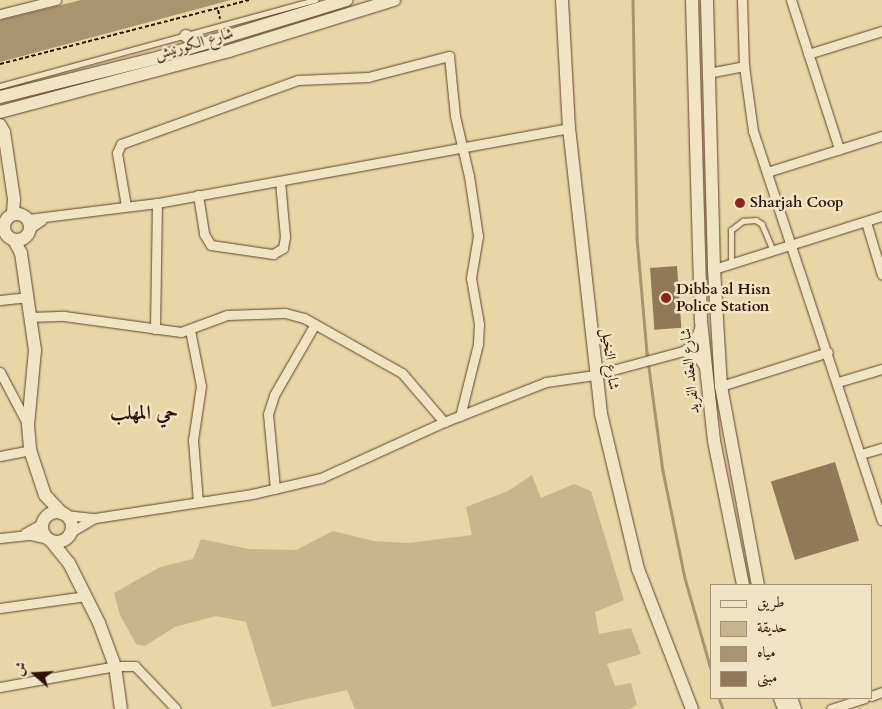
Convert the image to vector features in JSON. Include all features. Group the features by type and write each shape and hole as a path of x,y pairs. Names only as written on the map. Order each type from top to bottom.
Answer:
{"main road":[{"name":"شارع الكورنيش","path":"0,96 202,44 346,0"},
{"name":"شارع الكورنيش","path":"0,112 238,48 394,0"},
{"name":"شارع النخيل","path":"562,0 569,128 594,374 613,472 638,569 692,709"},
{"name":"شارع العقد الفريد","path":"692,0 701,321 714,441 743,584"},
{"name":"شارع العقد الفريد","path":"707,0 714,269 721,386 758,584"},
{"path":"186,36 202,44"},
{"path":"64,81 78,66"},
{"path":"14,109 2,129 14,199 14,226 21,253 35,350 28,424 30,450 45,495 42,530 69,563 86,596 115,666 121,709"},
{"path":"45,495 70,520 69,563"},
{"path":"44,521 54,512 63,514"},
{"path":"49,540 60,542 70,534"}],"street":[{"path":"0,14 56,0"},
{"path":"742,0 744,66 750,122 838,382 882,520"},
{"path":"791,0 840,149"},
{"path":"808,54 882,32"},
{"path":"126,206 117,153 119,145 262,90 298,80 368,76 449,56 455,116 477,219 478,246 471,278 479,333 460,416"},
{"path":"708,72 744,66"},
{"path":"14,226 126,206 157,203 569,128"},
{"path":"766,172 882,136"},
{"path":"198,195 204,234 211,245 273,254 285,244 280,181"},
{"path":"155,329 157,203"},
{"path":"714,269 882,216"},
{"path":"866,222 882,275"},
{"path":"0,300 27,297"},
{"path":"30,317 64,316 181,332 227,315 272,312 304,318 402,372 444,422"},
{"path":"63,514 95,518 275,489 322,478 444,422 546,382 594,374 683,351 693,344 701,321"},
{"path":"275,489 267,426 270,405 315,324"},
{"path":"190,330 201,386 193,440 198,502"},
{"path":"683,351 699,359 707,373"},
{"path":"721,386 828,352"},
{"path":"838,382 882,369"},
{"path":"0,372 28,424"},
{"path":"861,454 882,448"},
{"path":"0,456 30,450"},
{"path":"70,534 95,518"},
{"path":"0,538 23,534 44,521"},
{"path":"23,534 49,540"},
{"path":"0,608 86,596"},
{"path":"0,687 115,666 135,666 142,670 176,709"},
{"path":"831,709 861,699"}],"lane":[{"path":"0,86 315,0"},
{"path":"731,264 730,236 737,223 749,220 762,224 774,250"}],"path":[{"path":"0,64 249,0"}],"green space":[{"path":"532,475 541,498 574,484 591,491 624,600 595,612 599,634 631,628 641,654 607,664 615,686 631,683 637,705 630,709 355,709 347,690 272,707 246,622 216,616 175,627 145,646 136,644 120,615 114,593 160,567 193,559 201,539 249,549 296,550 333,531 374,541 408,543 472,535 466,507 508,491"}],"water":[{"path":"81,0 231,0 0,62 0,20"}],"building":[{"name":"Dibba al Hisn Police Station","path":"677,266 681,328 654,330 650,268"},
{"path":"835,462 859,540 795,560 771,482"}],"waterway":[{"path":"633,0 637,238 647,353 663,471 685,578 710,666"},
{"path":"719,699 723,709"}],"place":[{"name":"Sharjah Coop","path":"740,203"},
{"name":"Dibba al Hisn Police Station","path":"666,298"}],"district":[{"name":"حي المهلب","path":"144,412"}]}
